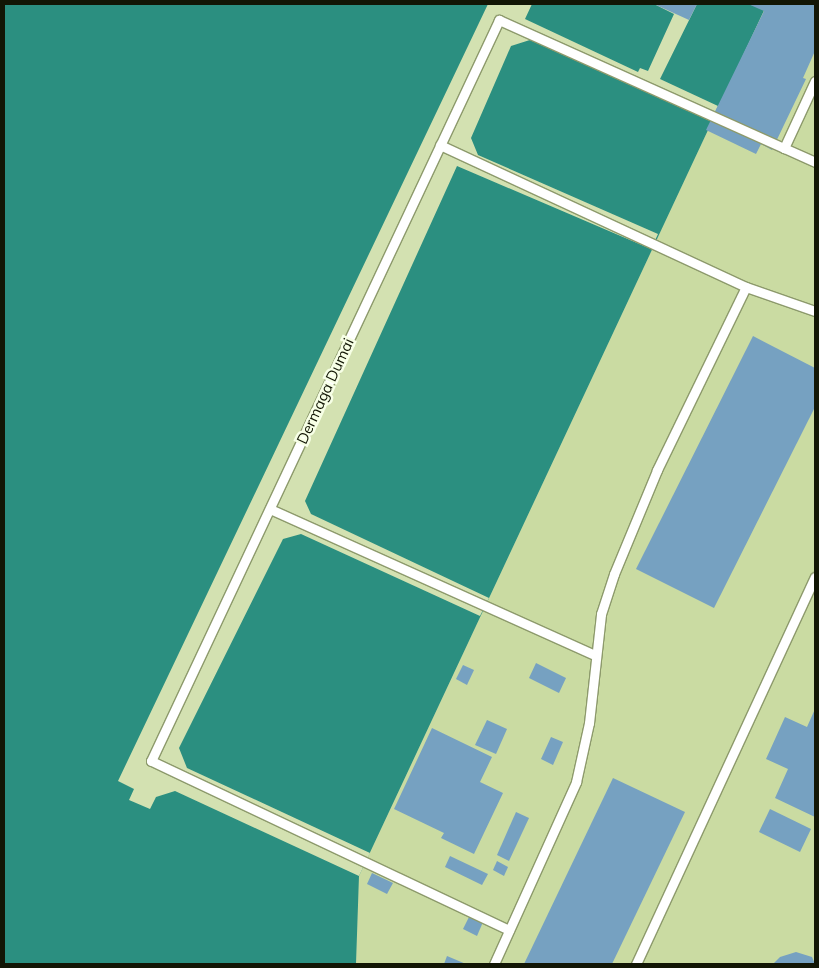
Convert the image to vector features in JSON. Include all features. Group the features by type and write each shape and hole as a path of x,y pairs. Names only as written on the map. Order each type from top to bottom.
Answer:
{"lane":[{"name":"Dermaga Dumai","path":"509,930 151,762 499,20 784,148"},
{"path":"815,81 784,148 815,162"},
{"path":"440,146 746,287 815,311"},
{"path":"494,964 576,782 589,723 595,655 602,614 621,556 657,470 718,352 746,287"},
{"path":"270,509 595,655"},
{"path":"636,964 815,577"}],"shaded area":[{"path":"767,4 815,4 815,964 356,964 359,876"}],"water":[{"path":"4,4 767,4 359,876 356,964 4,964"}],"pier":[{"path":"488,4 532,4 525,19 638,72 640,68 648,71 674,14 654,4 697,4 660,79 718,106 711,121 533,39 511,46 471,138 478,155 658,234 651,249 457,166 305,501 311,514 489,598 480,616 301,534 283,539 179,748 187,768 370,853 359,876 175,791 156,797 150,809 129,800 134,789 118,781"}],"building":[{"path":"654,4 697,4 689,20"},
{"path":"748,4 815,4 815,51 803,78 806,79 772,150 761,144 756,154 706,130 764,11"},
{"path":"753,336 815,368 815,407 714,608 636,569"},
{"path":"536,663 566,678 559,693 529,678"},
{"path":"463,665 474,670 467,685 456,679"},
{"path":"815,709 815,817 775,798 788,769 766,759 785,717 807,727"},
{"path":"487,720 507,729 496,754 475,745"},
{"path":"432,728 492,757 480,782 503,793 474,854 441,838 444,833 394,809"},
{"path":"551,737 563,742 553,765 541,759"},
{"path":"613,778 685,812 612,964 524,964"},
{"path":"770,809 811,829 800,852 759,832"},
{"path":"516,812 529,818 509,861 497,855"},
{"path":"450,856 488,874 482,885 445,867"},
{"path":"497,861 508,867 504,876 493,870"},
{"path":"372,873 393,883 387,894 367,884"},
{"path":"470,915 483,922 477,936 463,929"},
{"path":"796,952 812,957 815,964 773,964 780,957"},
{"path":"447,956 466,964 444,964"}]}
